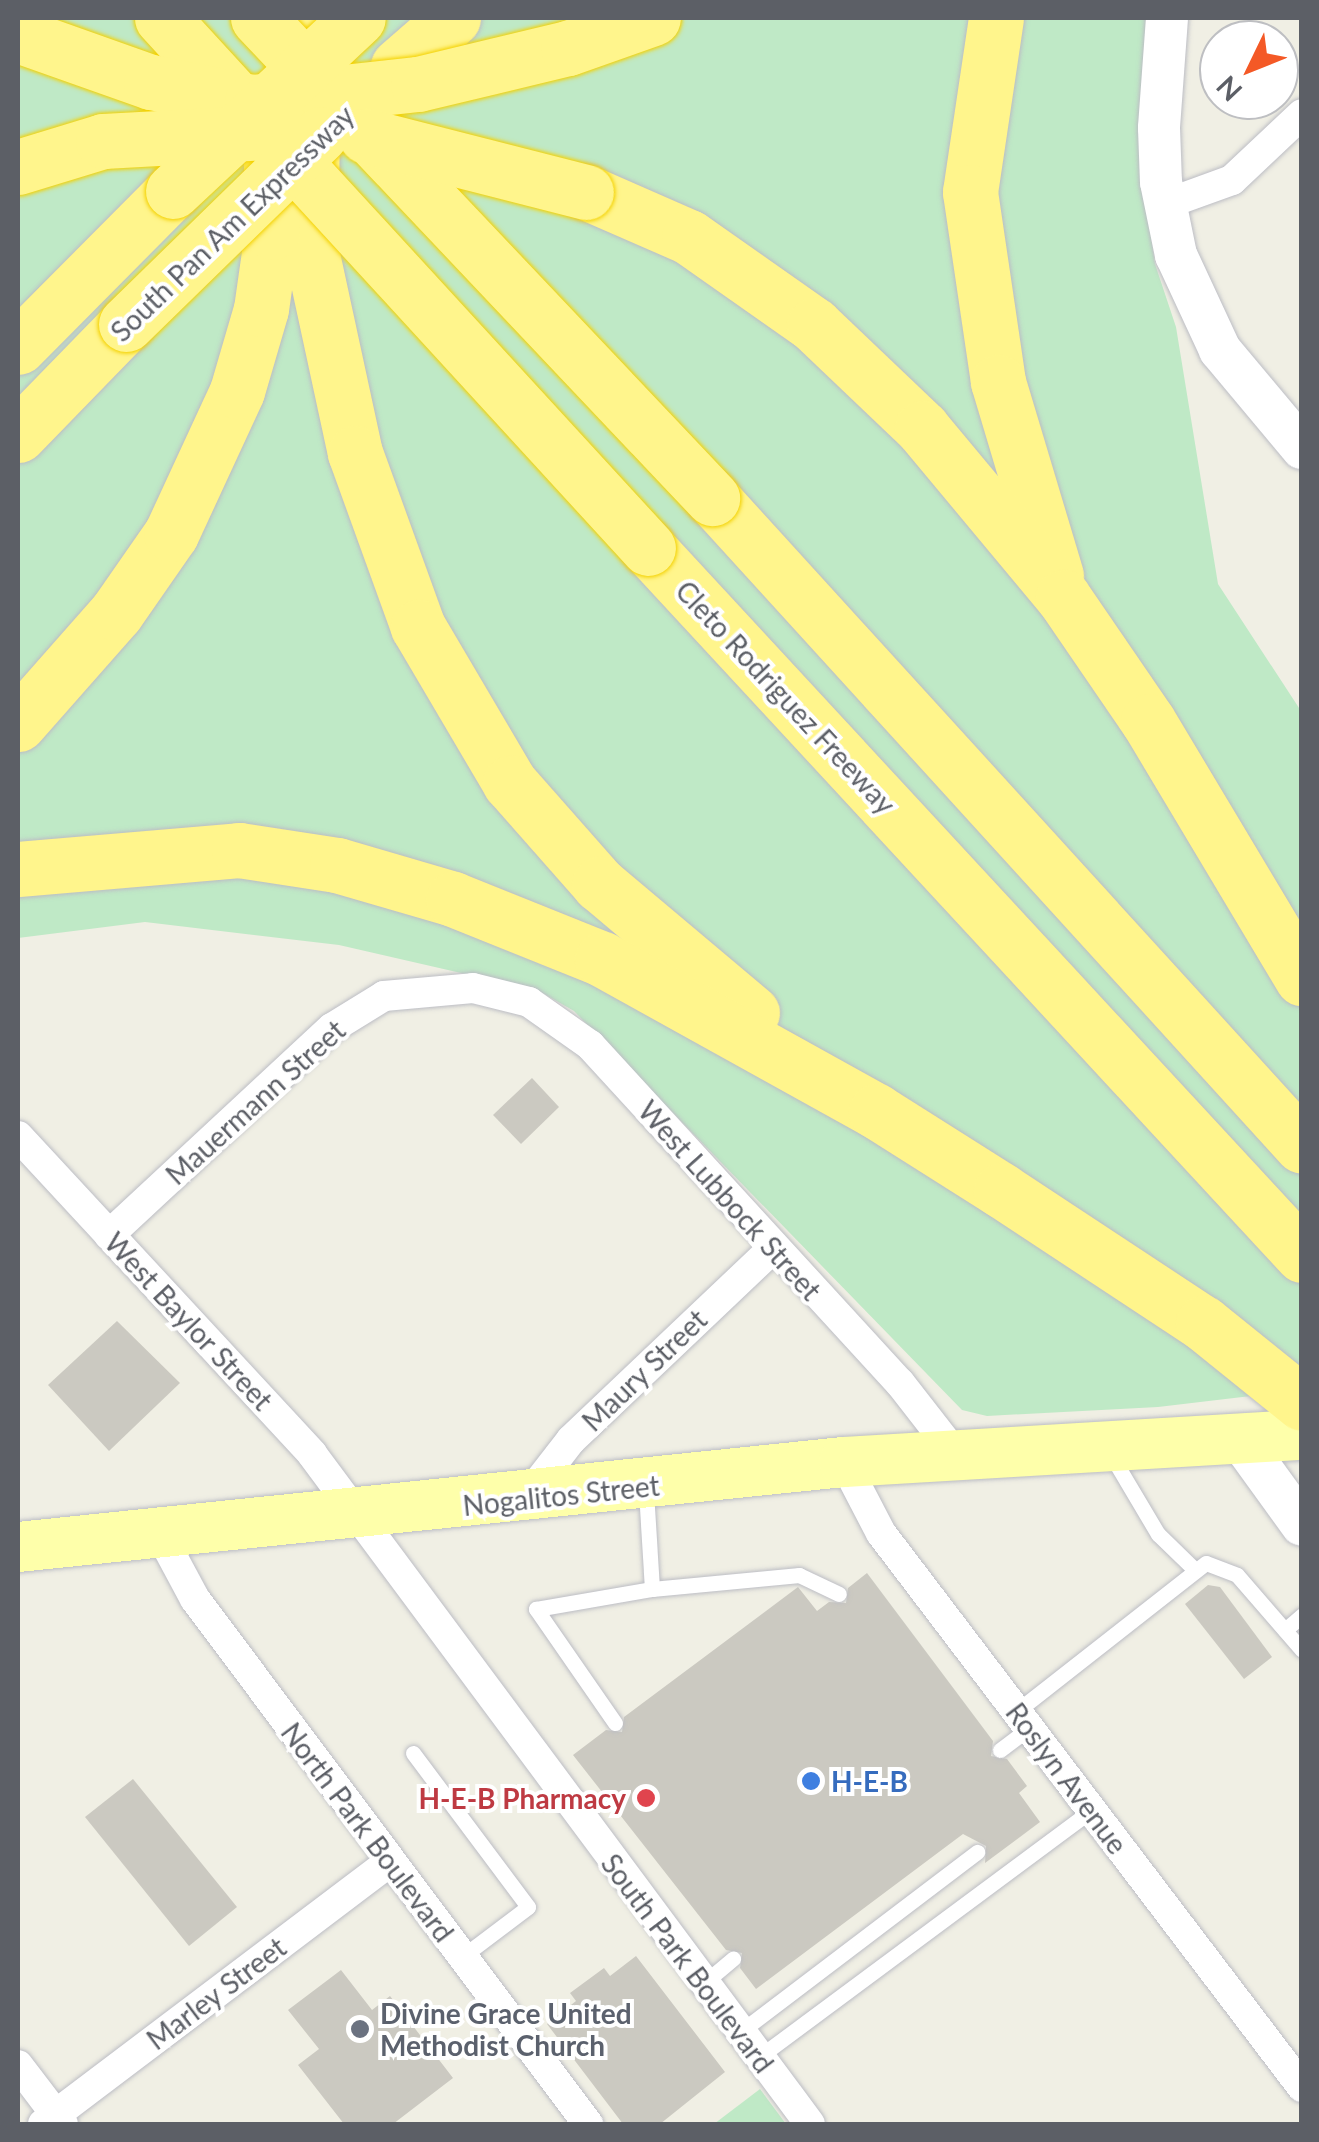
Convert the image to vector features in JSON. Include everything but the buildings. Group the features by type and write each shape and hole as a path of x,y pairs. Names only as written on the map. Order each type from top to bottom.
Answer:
{"highway":[{"name":"Cleto Rodriguez Freeway","path":"162,18 1302,1256"},
{"path":"258,18 712,498 1302,1146"},
{"path":"18,724 116,612 171,534 237,391 262,309 272,232 271,18"},
{"path":"314,18 310,245 354,452 418,627 510,783 599,884 876,1111"},
{"path":"18,347 173,191 358,18"},
{"name":"South Pan Am Expressway","path":"18,435 306,146 453,18"},
{"path":"18,35 151,82 252,102 418,84 568,48 653,18"},
{"path":"996,18 970,192 998,382 1063,597"},
{"path":"18,167 103,141 250,130 350,132 586,192 689,237 814,325 922,428 1063,597 1177,768 1302,978"},
{"path":"18,869 238,850 337,865 453,899 602,959 876,1111 1203,1323 1302,1403"}],"main road":[{"path":"1167,18 1159,67 1166,204 1176,256 1201,317 1256,397 1302,448"},
{"name":"Nogalitos Street","path":"18,1547 524,1500 844,1462 1105,1445 1162,1463 1266,1454 1302,1435"},
{"path":"1266,1454 1302,1525"}],"street":[{"path":"1166,204 1232,180 1302,114"},
{"name":"Mauermann Street","path":"109,1235 332,1028 384,996 473,988"},
{"name":"West Lubbock Street","path":"473,988 529,1002 590,1046 900,1383 956,1455"},
{"name":"West Baylor Street","path":"18,1136 312,1454 350,1514"},
{"name":"Maury Street","path":"524,1500 571,1440 773,1248"},
{"name":"Roslyn Avenue","path":"844,1462 881,1533 1302,2087"},
{"name":"South Park Boulevard","path":"350,1514 810,2124"},
{"name":"North Park Boulevard","path":"159,1532 194,1599 588,2124"},
{"name":"Marley Street","path":"54,2121 390,1862"},
{"path":"18,2065 54,2121"}],"lane":[{"path":"1105,1445 1158,1534 1193,1568"},
{"path":"646,1486 652,1589"},
{"path":"1000,1750 1023,1720 1193,1568 1222,1565 1302,1650"},
{"path":"615,1724 536,1609 652,1589 798,1575 839,1594"},
{"path":"1285,1630 1302,1615"},
{"path":"413,1753 528,1907 462,1957"},
{"path":"759,2057 1091,1810"},
{"path":"740,2032 977,1852"},
{"path":"704,1984 733,1959"}],"green space":[{"path":"18,18 1148,18 1143,177 1155,264 1176,327 1218,584 1301,711 1301,1390 1158,1407 987,1416 962,1410 574,1011 539,991 339,945 145,922 18,938"},
{"path":"760,2089 786,2124 714,2124"}],"place":[{"name":"H-E-B","path":"811,1781"},
{"name":"H-E-B Pharmacy","path":"646,1798"},
{"name":"Divine Grace United Methodist Church","path":"360,2029"}]}
